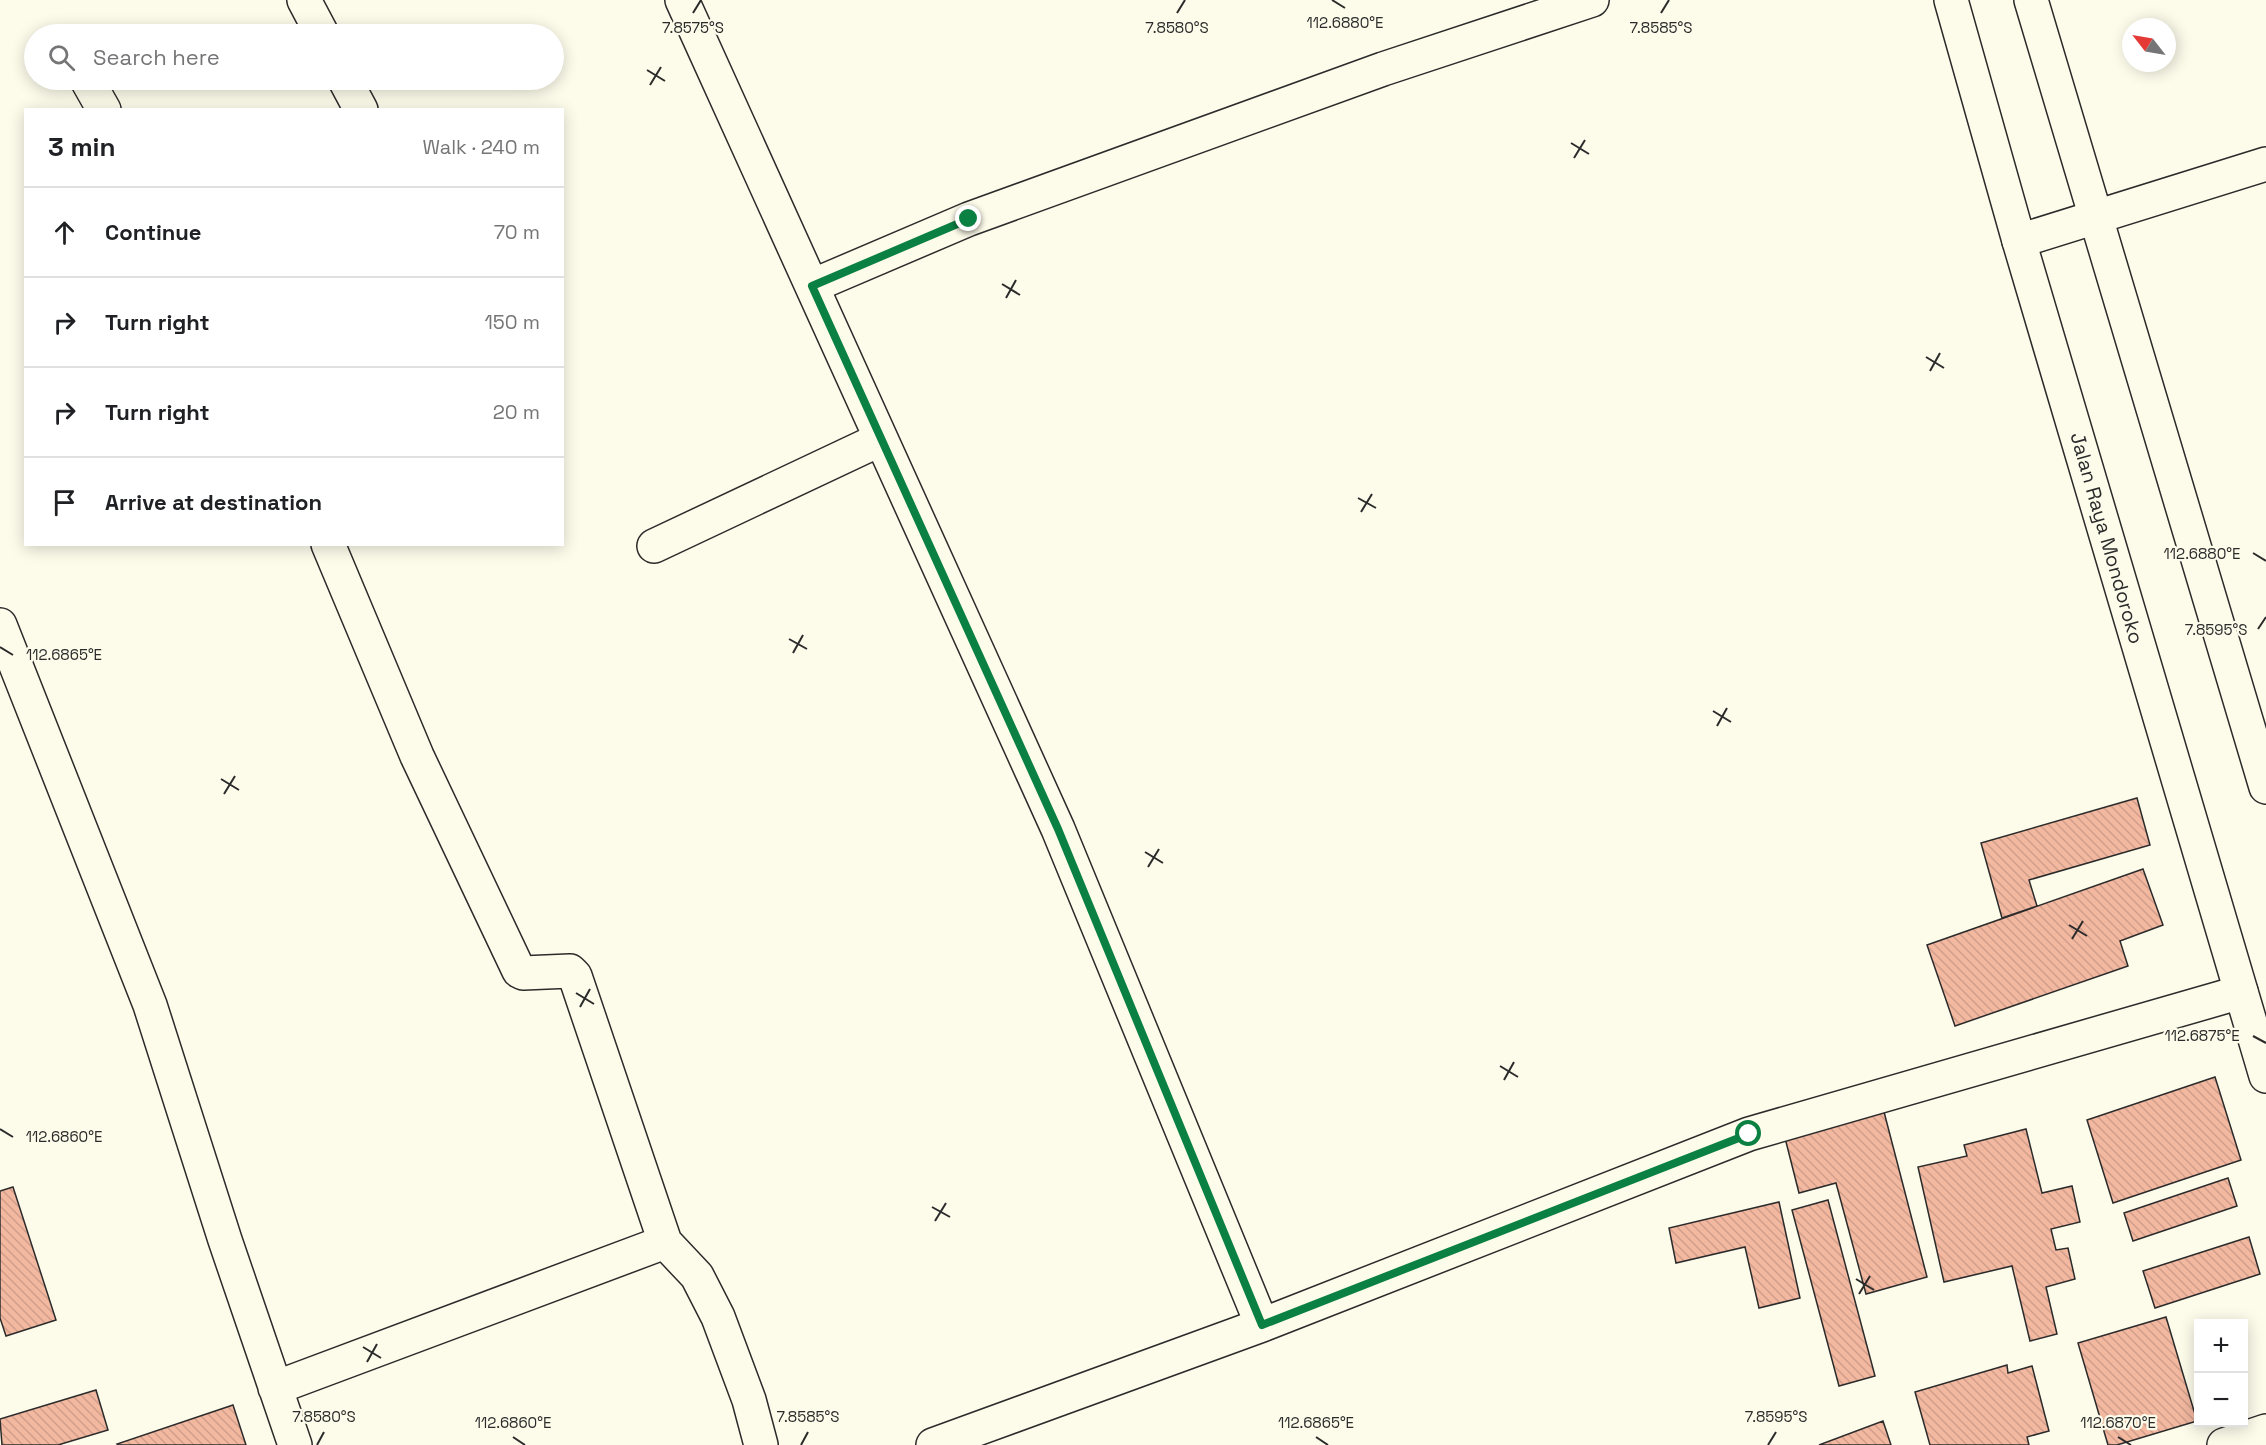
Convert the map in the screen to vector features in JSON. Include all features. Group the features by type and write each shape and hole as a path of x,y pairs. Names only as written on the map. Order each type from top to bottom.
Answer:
{"main road":[{"path":"304,0 317,24"},
{"path":"682,0 1058,829 1262,1325"},
{"path":"812,286 969,219 1383,69 1592,0"},
{"name":"Jalan Raya Mondoroko","path":"1951,0 2019,241 2266,1076"},
{"path":"2031,0 2094,218 2266,787"},
{"path":"93,90 103,108"},
{"path":"350,90 360,108"},
{"path":"2019,241 2266,164"},
{"path":"654,546 881,439"},
{"path":"329,546 417,756 519,971 523,974 570,971 575,976 665,1242 697,1276 718,1317 748,1400 761,1445"},
{"path":"0,625 150,1005 295,1445"},
{"path":"933,1445 1262,1325 1749,1134 2241,992"},
{"path":"275,1388 665,1242"},
{"path":"2224,1445 2266,1431"}],"building":[{"path":"2137,798 2150,845 2029,880 2037,906 2002,918 1981,843"},
{"path":"2143,869 2163,925 2120,941 2128,966 1955,1026 1927,945"},
{"path":"2215,1077 2241,1160 2113,1203 2087,1120"},
{"path":"1883,1108 1927,1277 1866,1294 1836,1183 1799,1193 1784,1134"},
{"path":"2026,1129 2042,1193 2072,1186 2080,1222 2051,1229 2056,1250 2068,1248 2075,1279 2046,1287 2057,1334 2030,1341 2012,1266 1944,1282 1918,1167 1967,1156 1964,1145"},
{"path":"2228,1178 2237,1206 2133,1241 2124,1213"},
{"path":"13,1187 56,1320 6,1336 0,1318 0,1191"},
{"path":"1828,1200 1875,1376 1839,1386 1792,1210"},
{"path":"1779,1202 1800,1298 1759,1308 1745,1247 1676,1263 1669,1228"},
{"path":"2249,1237 2260,1274 2155,1308 2143,1271"},
{"path":"2166,1317 2194,1411 2194,1422 2117,1445 2108,1445 2078,1343"},
{"path":"2007,1365 2008,1373 2032,1366 2049,1431 2027,1437 2029,1445 1930,1445 1915,1392"},
{"path":"96,1390 108,1430 58,1445 2,1445 0,1419"},
{"path":"233,1405 246,1445 117,1444"},
{"path":"1883,1421 1891,1445 1819,1445"}],"route":[{"path":"969,219 812,286 1058,829 1262,1325 1749,1134"}]}
